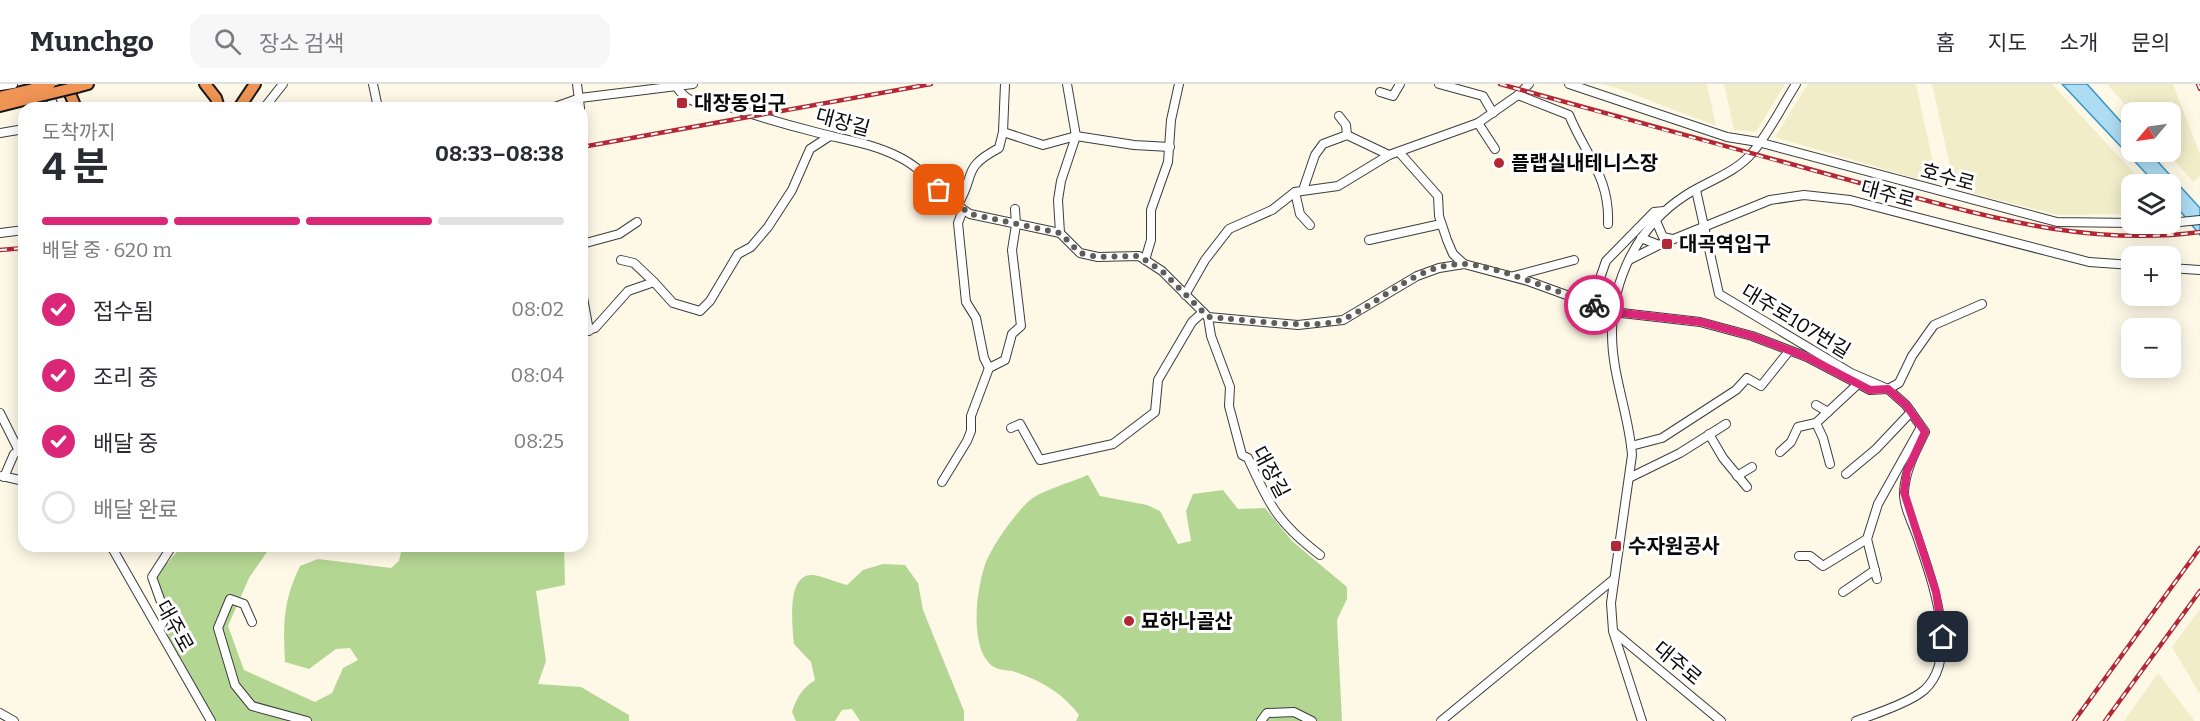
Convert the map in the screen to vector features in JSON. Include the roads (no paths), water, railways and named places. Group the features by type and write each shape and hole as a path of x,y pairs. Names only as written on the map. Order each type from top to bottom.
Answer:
{"highway":[{"path":"0,106 50,84"},
{"path":"61,84 68,102"},
{"path":"66,84 74,102"},
{"path":"205,84 217,102"},
{"path":"243,102 255,84"},
{"path":"0,97 83,85"}],"street":[{"path":"0,86 12,84"},
{"path":"45,84 52,102"},
{"path":"269,102 283,84"},
{"path":"373,84 377,102"},
{"path":"577,84 580,102"},
{"path":"569,102 580,98 693,84"},
{"path":"989,368 984,358 976,318 966,302 958,223 970,171 975,161 999,148 1003,132 1005,84"},
{"path":"1067,84 1076,136 1061,181 1058,200 1060,233 1080,253 1098,257 1139,256 1162,271 1205,315"},
{"path":"1145,260 1151,240 1151,210 1168,162 1173,111 1179,84"},
{"path":"1380,92 1394,96 1400,84"},
{"path":"1439,84 1483,96 1493,113"},
{"path":"1185,295 1205,260 1229,229 1272,210 1299,191 1338,186 1389,155 1478,123 1518,95 1529,84"},
{"name":"호수로","path":"1569,84 1726,137 1758,142 2057,222 2121,223"},
{"name":"대주로","path":"1641,720 1613,631 1614,579 1630,477 1631,446 1613,366 1613,312 1621,279 1641,238 1664,211 1751,155 1796,84"},
{"name":"대장길","path":"676,86 683,98 695,103 717,103 753,117 866,144 899,157 918,169 960,208 970,214 1060,233"},
{"path":"1518,95 1569,115 1605,187 1609,204 1608,224"},
{"path":"1339,116 1346,125 1347,135"},
{"path":"1478,123 1496,149"},
{"path":"0,133 18,130"},
{"path":"1003,132 1043,145 1076,136 1134,146 1170,147"},
{"path":"1310,225 1300,214 1299,191 1315,154 1323,144 1347,135 1389,155"},
{"path":"621,260 634,263 673,303 700,311 710,301 738,254 751,247 768,226 792,190 810,149 830,136"},
{"path":"1399,152 1438,196 1441,224 1453,254 1464,264"},
{"name":"대주로107번길","path":"1696,189 1719,294 1851,373 1888,389 1911,412 1921,427"},
{"name":"대주로","path":"1629,260 1659,244 1770,200 1804,195 1850,201 2088,262 2121,264"},
{"path":"942,482 967,441 971,416 989,368 1005,360 1012,334 1021,326 1012,250 1016,225 1015,209"},
{"path":"1592,304 1606,261 1654,212 1664,211"},
{"path":"2181,222 2200,220"},
{"path":"1656,221 1663,237 1672,239"},
{"path":"588,242 619,234 637,222"},
{"path":"1369,240 1441,224"},
{"path":"0,233 18,231"},
{"path":"1641,238 1659,244"},
{"path":"1513,277 1574,260"},
{"path":"1011,428 1020,424 1040,460 1113,444 1155,412 1158,380 1192,322 1205,315 1298,325 1343,320 1417,276 1439,268 1464,264 1513,277 1613,312"},
{"path":"2181,269 2200,270"},
{"path":"588,329 628,291 654,282"},
{"path":"1888,389 1899,382 1912,356 1934,325 1982,304"},
{"name":"대주로107번길","path":"1613,312 1701,322 1752,336 1870,390 1888,389"},
{"name":"대장길","path":"1205,315 1230,387 1229,406 1242,455 1248,458 1270,507 1298,538 1320,555"},
{"name":"대주로107번길","path":"1631,446 1662,438 1736,390 1747,378 1761,386 1789,351"},
{"name":"대주로107번길","path":"1780,452 1791,442 1798,427 1816,423 1858,384"},
{"path":"1816,405 1828,412"},
{"path":"1846,474 1876,449 1911,412"},
{"path":"0,413 18,444"},
{"path":"1816,423 1824,438 1830,464"},
{"path":"1630,477 1644,473 1726,424"},
{"path":"1856,721 1920,693 1931,681 1937,665 1943,637 1938,601 1904,492 1907,471 1925,432 1921,427 1878,504 1867,539 1877,579"},
{"path":"1709,434 1737,476 1748,487"},
{"path":"18,451 14,454 2,477 18,480"},
{"path":"1737,476 1752,467"},
{"path":"1799,556 1810,556 1823,566 1867,539"},
{"name":"대주로","path":"114,552 211,721"},
{"path":"159,630 165,616 152,577 168,552"},
{"path":"1844,592 1875,570"},
{"path":"1441,721 1614,579"},
{"name":"대주로","path":"252,622 244,604 230,599 218,628 235,685 252,706 307,721"},
{"name":"대주로","path":"1613,631 1721,721"},
{"path":"1261,721 1267,713 1294,712 1312,721"},
{"path":"0,713 14,721"}],"water":[{"path":"2062,84 2087,84 2121,122 2121,147"},
{"path":"2135,162 2158,162 2169,174 2147,174"},
{"path":"2181,187 2200,208 2200,235 2181,212"}],"railway":[{"path":"588,146 931,84"},
{"path":"1500,84 1860,183 2028,224 2113,235 2156,236 2200,232"},
{"path":"2198,84 2200,89"},
{"path":"0,250 18,248"},
{"path":"2074,721 2200,548"},
{"path":"2105,721 2200,591"}],"place":[{"name":"대장동입구","path":"682,103"},
{"name":"플랩실내테니스장","path":"1499,163"},
{"name":"대곡역입구","path":"1667,244"},
{"name":"수자원공사","path":"1616,546"},
{"name":"묘하나골산","path":"1129,621"}]}
